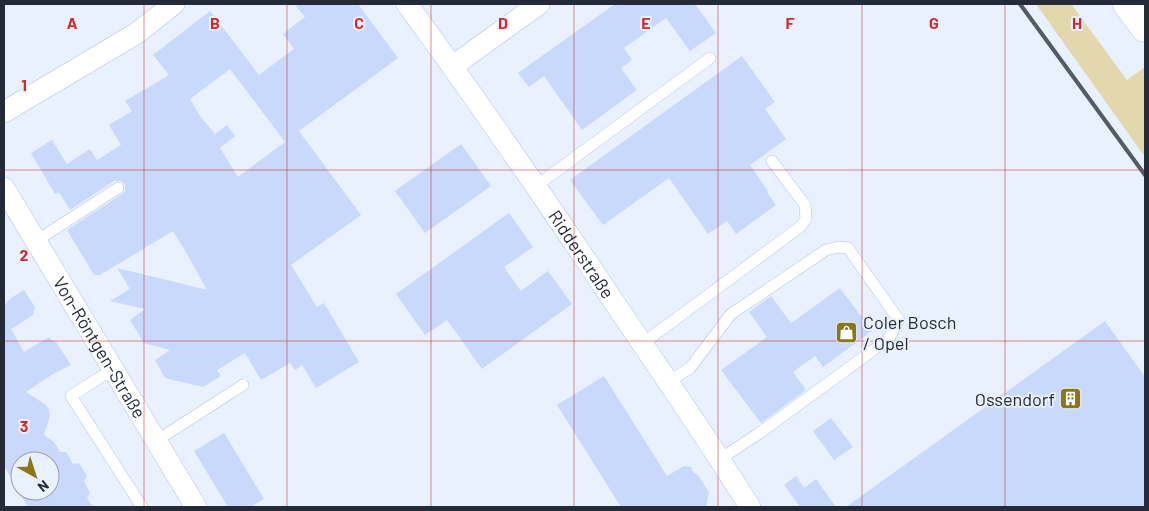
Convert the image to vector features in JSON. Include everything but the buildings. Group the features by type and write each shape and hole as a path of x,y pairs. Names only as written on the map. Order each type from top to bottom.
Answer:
{"main road":[{"path":"1128,4 1145,28"}],"street":[{"path":"4,112 137,33 174,4"},
{"name":"Ridderstraße","path":"408,4 536,186 720,459 750,507"},
{"path":"453,66 540,4"},
{"name":"Von-Röntgen-Straße","path":"4,188 196,507"}],"lane":[{"path":"536,186 710,58"},
{"path":"642,344 800,227 806,219 805,205 772,161"},
{"path":"36,241 118,188"},
{"path":"668,382 690,368 731,314 826,250 838,247 848,248 899,320 889,338 758,434 720,459"},
{"path":"113,369 71,396 142,507"},
{"path":"156,441 243,385"}],"shaded area":[{"path":"1036,4 1071,4 1127,80 1145,67 1145,157"}],"railway":[{"path":"1020,4 1145,175"}],"place":[{"name":"Coler Bosch / Opel","path":"847,332"},
{"name":"Ossendorf","path":"1071,399"}]}
